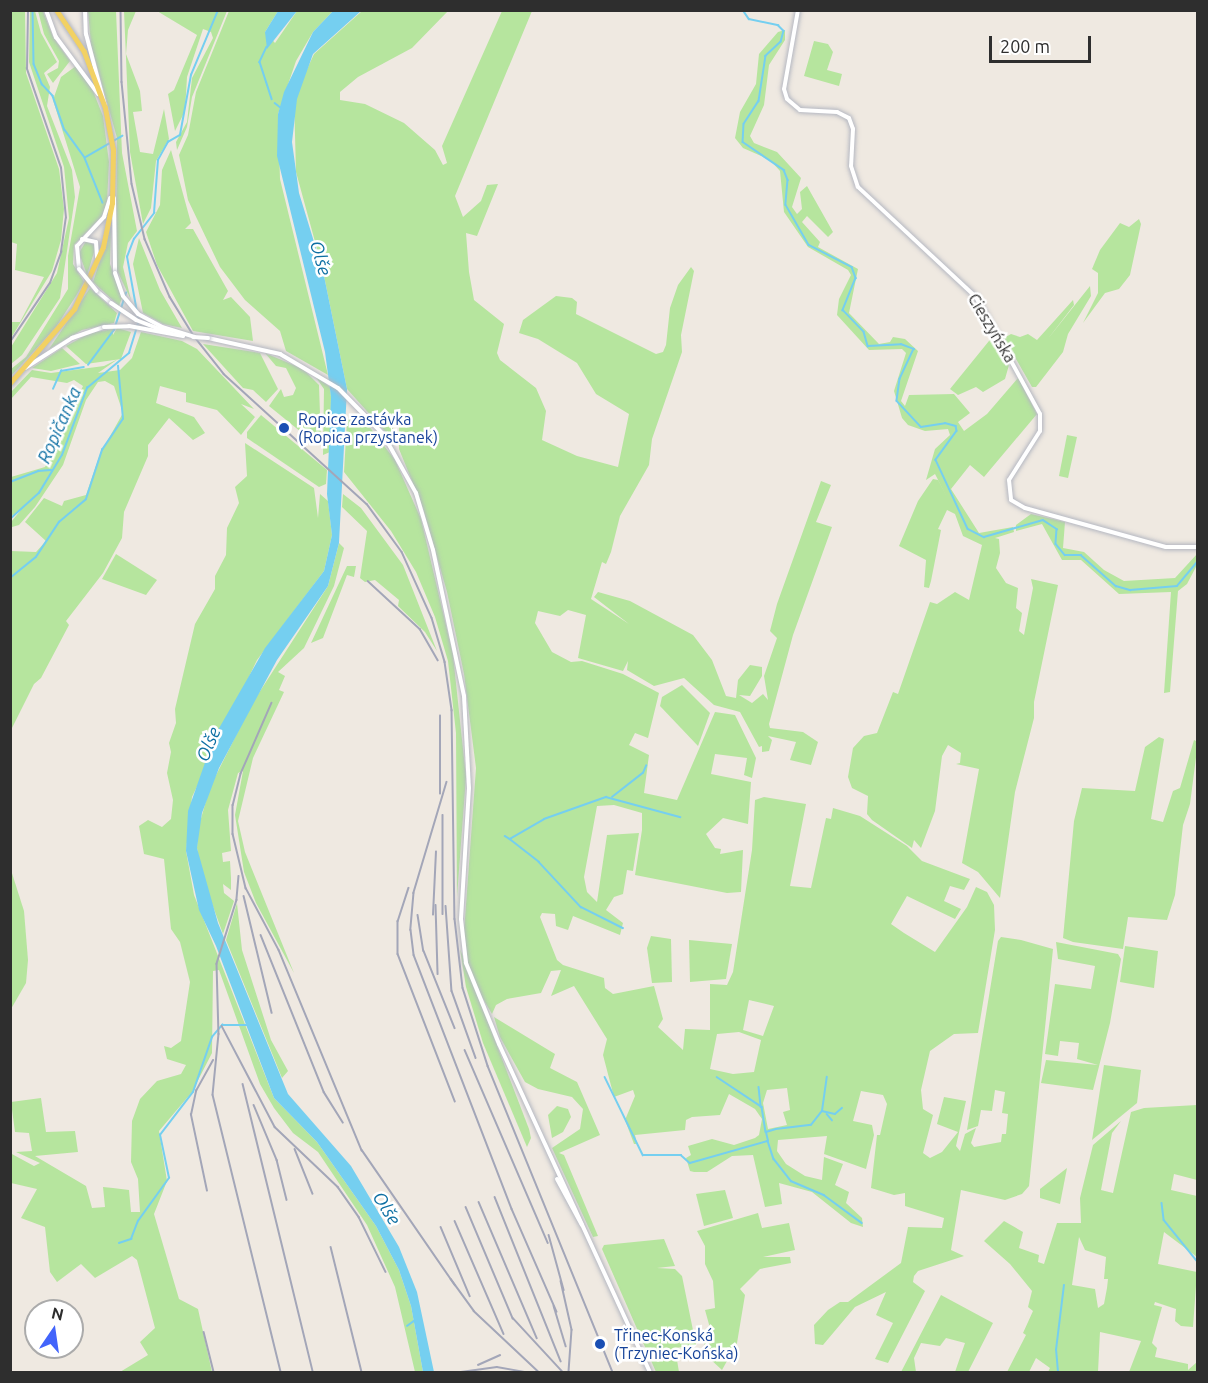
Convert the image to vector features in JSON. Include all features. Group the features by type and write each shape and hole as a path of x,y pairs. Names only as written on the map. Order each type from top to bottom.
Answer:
{"main road":[{"path":"46,10 56,37 92,83 105,108"},
{"path":"85,10 86,34 105,108 113,182 115,273 125,299 138,314 162,327 194,337"},
{"name":"Cieszyńska","path":"798,10 784,89 787,99 800,110 837,112 849,118 853,129 851,166 858,187 976,297 1039,410 1041,429 1009,480 1011,500 1025,508 1166,547 1197,547"},
{"path":"58,12 92,68 105,108"},
{"path":"113,182 106,212 81,239 75,253 79,269 97,291 111,303 145,324 194,337"},
{"path":"10,383 74,309 96,266 109,221 113,182"},
{"path":"81,239 92,238 98,243 96,266"},
{"path":"24,369 72,338 104,327 129,326 247,344 270,350 319,375 354,401 391,445 416,493 458,657 469,772 461,919 468,971 650,1372"},
{"path":"557,1179 571,1209 587,1231"}],"green space":[{"path":"10,11 25,11 26,73 59,169 64,209 61,240 52,271 11,338 11,322 20,322 44,277 15,270 17,244 11,242"},
{"path":"30,11 35,11 41,33 57,62 44,73 50,87 47,106 72,170 75,197 60,298 22,355 11,364 11,347 57,273 69,218 64,167 29,62"},
{"path":"38,11 43,11 53,37 70,61 53,83 47,74 58,68 59,61 44,34"},
{"path":"88,11 116,11 122,153 137,231 128,243 123,267 131,300 116,268 117,138 91,45"},
{"path":"124,11 136,11 128,30 126,54 140,91 142,111 133,112 140,152 153,154 164,109 169,139 156,161 151,208 143,224 130,152"},
{"path":"157,11 227,11 192,97 187,127 177,150 176,142 187,122 192,78 213,38 211,32 203,29 187,77 185,111 175,131 168,94 174,90 197,35"},
{"path":"229,11 278,11 265,32 275,43 297,11 333,11 313,32 296,61 278,114 280,179 328,375 286,351 280,331 245,300 220,267 188,200 179,155 188,135 196,92"},
{"path":"362,11 448,11 412,48 358,77 340,92 340,100 365,104 404,123 435,150 443,165 447,163 442,146 502,11 532,11 455,196 463,217 481,201 487,185 498,184 477,236 466,233 469,272 474,300 504,324 497,353 500,360 536,388 546,411 542,440 577,456 618,467 629,414 596,394 577,363 538,339 519,333 523,320 556,296 572,298 577,302 576,314 656,354 663,352 666,345 670,308 678,285 691,267 694,271 681,335 682,352 652,439 649,465 620,516 611,552 606,564 602,562 591,599 629,624 594,597 598,592 630,601 693,635 712,660 726,696 736,698 738,680 750,665 762,667 762,676 750,696 739,695 752,703 763,694 768,700 764,676 777,638 770,631 777,604 821,481 831,485 816,522 832,527 793,635 769,724 770,728 803,732 818,742 811,765 790,760 796,742 768,736 772,740 769,751 762,752 762,746 759,747 740,712 714,705 684,678 654,686 627,670 628,661 623,671 578,658 586,615 568,610 560,616 538,611 535,623 552,652 571,662 582,661 623,674 659,693 648,738 635,733 629,745 649,755 644,793 677,800 715,712 735,715 756,758 752,778 744,775 747,758 715,754 711,774 751,782 748,824 723,818 706,834 715,848 721,849 720,854 743,850 741,892 727,893 635,875 642,830 642,813 614,805 597,806 584,877 587,892 597,902 607,835 639,833 633,871 627,870 623,894 614,897 606,910 623,923 620,935 573,916 568,930 556,926 555,914 542,913 540,917 557,960 563,965 604,978 605,988 613,994 654,986 663,1019 658,1027 683,1050 685,1029 710,1030 710,984 727,985 733,972 752,850 755,800 764,797 806,804 790,886 811,888 826,818 831,819 833,808 860,816 907,846 922,861 970,879 964,890 950,886 944,901 961,909 955,919 907,896 891,924 904,933 935,952 967,907 976,887 987,892 994,905 995,930 978,1033 954,1034 930,1051 921,1090 923,1109 933,1115 923,1153 930,1158 942,1152 958,1132 937,1124 944,1097 966,1101 956,1146 960,1151 965,1134 976,1128 971,1143 974,1147 1001,1142 1002,1134 1006,1134 1008,1114 1002,1113 1005,1092 995,1090 992,1111 981,1110 978,1126 967,1130 998,941 1001,937 1053,949 1029,1186 1022,1194 1005,1200 961,1190 951,1250 964,1256 918,1271 914,1276 913,1282 925,1291 888,1363 875,1359 893,1323 876,1315 886,1292 855,1307 823,1345 815,1344 814,1325 828,1310 840,1302 848,1302 901,1263 908,1227 942,1228 944,1218 905,1206 905,1193 894,1195 871,1188 877,1135 880,1135 887,1104 883,1095 861,1091 853,1121 872,1125 874,1135 866,1169 824,1154 827,1136 778,1140 777,1151 786,1164 805,1176 822,1180 824,1157 843,1164 835,1185 849,1192 846,1203 862,1218 863,1227 851,1223 812,1192 779,1183 782,1204 765,1207 753,1155 732,1156 707,1172 690,1171 686,1158 691,1155 688,1146 712,1139 734,1145 755,1138 759,1135 762,1119 755,1109 729,1094 720,1115 692,1117 686,1120 685,1130 635,1135 637,1144 634,1144 625,1120 635,1096 633,1090 614,1097 603,1055 607,1039 574,986 551,996 561,970 551,971 541,993 507,999 496,1005 492,1014 479,992 468,963 464,932 476,768 464,674 447,592 423,508 399,449 399,424 394,422 391,438 347,389 323,271 296,172 294,98 314,54","holes":["749,1000 774,1006 763,1036 743,1030","739,1032 761,1040 754,1072 733,1074 710,1069 717,1034","787,1088 790,1110 783,1112 787,1125 768,1129 763,1103 767,1090"]},
{"path":"785,30 785,40 769,65 764,105 750,136 754,143 777,152 801,178 792,207 797,214 802,209 800,192 807,186 833,232 828,237 807,216 802,222 820,242 818,247 858,269 849,313 879,344 890,342 893,337 905,339 918,351 901,401 905,406 909,395 954,394 970,413 958,422 964,431 987,414 1018,378 1037,414 984,477 970,465 951,489 979,533 1013,527 1014,532 995,538 999,539 1000,553 996,568 1006,583 1018,588 1016,608 1022,613 1019,631 1024,635 1033,588 1031,579 1058,585 1034,702 1034,718 1015,792 1000,898 978,872 962,863 979,769 956,764 960,763 961,753 948,745 942,756 935,811 921,848 914,840 912,848 872,820 867,814 868,796 852,788 848,777 853,748 864,736 877,733 893,692 898,694 930,602 937,604 955,592 969,600 982,545 963,536 955,514 947,510 938,529 941,530 929,588 924,587 926,560 899,546 918,501 933,479 938,480 948,499 935,474 926,480 935,449 950,435 948,429 925,431 908,425 902,418 894,391 906,353 902,349 869,350 837,315 839,299 851,275 848,270 808,247 784,212 780,171 770,160 743,148 735,138 740,112 756,84 759,54 778,32"},
{"path":"814,41 828,44 833,52 827,70 842,74 839,86 804,76"},
{"path":"76,66 91,86 103,116 109,162 107,203 102,216 74,245 73,264 84,282 56,327 12,375 11,369 26,357 68,289 68,256 80,187 53,100 61,77"},
{"path":"171,150 191,223 185,229 193,229 228,291 223,300 231,297 250,317 253,341 193,331 157,265 146,232 160,205 162,170"},
{"path":"1139,219 1141,224 1130,275 1119,289 1105,293 1083,323 1098,293 1098,273 1092,269 1100,250 1120,223 1129,227"},
{"path":"111,227 110,264 122,298 119,306 93,282"},
{"path":"139,238 160,290 182,328 163,324 143,313 133,264"},
{"path":"86,241 96,246 87,275 79,253"},
{"path":"1090,286 1091,296 1068,334 1063,352 1036,387 1032,387 1004,338 1011,334 1020,337 1028,334 1037,340 1073,300 1074,305 1047,340"},
{"path":"90,288 117,313 114,323 82,330 49,349"},
{"path":"117,328 131,332 121,359 86,364 66,346 90,333 113,329 113,335"},
{"path":"141,332 182,341 197,349 254,409 241,404 255,417 241,435 217,410 186,402 186,393 160,386 156,403 194,417 205,433 193,440 169,418 148,445 148,456 124,512 122,538 103,573 66,621 69,625 41,678 34,684 11,730 11,551 36,552 46,541 25,522 44,498 62,506 64,501 86,495 100,454 123,413 114,386 105,381 98,382 86,400 63,465 35,507 19,525 12,527 11,522 21,510 11,516 11,477 45,467 83,386 74,380 67,383 31,377 11,399 11,392 32,370 51,373 104,366 118,359 98,373 120,370 132,358"},
{"path":"993,336 1009,365 1005,379 983,392 976,387 958,395 950,389"},
{"path":"203,344 260,353 278,389 266,402 253,390 243,388"},
{"path":"62,348 80,364 51,371 32,368"},
{"path":"265,353 303,369 319,385 321,443 317,445 269,406 281,389 284,397 293,395 296,388 286,368 276,366"},
{"path":"315,376 330,387 330,452 323,455 324,389"},
{"path":"261,415 327,470 326,484 319,487 247,438 247,432"},
{"path":"362,417 395,460 421,519 453,655 466,777 457,897 456,733 448,661 435,617 416,572 391,531 344,472 347,420"},
{"path":"1067,435 1077,437 1068,478 1059,476"},
{"path":"245,443 314,488 318,518 320,494 328,501 332,535 324,571 257,660 192,797 186,851 194,895 274,1098 317,1142 376,1226 399,1270 411,1306 423,1372 415,1372 395,1287 367,1225 318,1152 293,1133 260,1084 219,970 213,971 212,1053 192,1092 159,1131 167,1181 154,1214 179,1299 198,1309 212,1372 120,1372 148,1355 140,1342 155,1328 137,1260 132,1256 95,1278 81,1264 57,1282 50,1272 45,1227 21,1218 37,1189 11,1183 10,1153 34,1166 40,1163 16,1152 32,1151 29,1133 15,1132 11,1102 41,1098 46,1132 75,1131 78,1152 35,1156 86,1186 92,1208 105,1207 103,1187 129,1190 131,1212 140,1212 138,1179 131,1162 132,1121 140,1099 157,1081 181,1074 186,1065 167,1059 164,1046 171,1048 181,1041 190,982 180,942 171,929 164,859 144,854 139,826 148,820 162,827 171,819 173,800 167,773 171,752 169,743 176,723 175,709 195,624 215,589 215,576 226,555 227,528 239,503 235,487 247,476"},
{"path":"343,494 361,508 403,565 437,651 425,632 398,606 399,600 375,580 365,582 360,578 367,531 342,507"},
{"path":"1031,514 1065,522 1063,548 1084,552 1104,570 1124,581 1175,578 1197,554 1197,565 1187,584 1178,591 1170,692 1164,693 1171,592 1119,594 1081,560 1062,560 1042,524 1016,531 1016,525"},
{"path":"339,543 344,548 334,586 304,648 278,672 285,676 279,690 284,692 253,758 238,821 245,852 294,973 256,903 244,872 235,815 243,771 238,773 228,810 231,851 222,853 223,862 230,861 231,878 231,890 223,884 224,893 234,901 223,934 202,876 197,848 198,829 210,787 253,702 328,586"},
{"path":"116,554 157,580 146,595 102,579"},
{"path":"347,566 356,566 354,577 347,575 323,638 311,643"},
{"path":"682,685 710,713 698,746 660,706 662,697"},
{"path":"1159,737 1164,739 1151,819 1163,822 1173,791 1180,788 1194,740 1198,742 1190,804 1183,825 1175,895 1167,920 1128,917 1123,949 1073,942 1063,938 1074,821 1082,788 1135,791 1145,747"},
{"path":"10,867 24,911 28,960 26,983 11,1009"},
{"path":"237,903 242,950 271,1040 288,1071 282,1078 226,940"},
{"path":"651,936 671,939 672,982 652,983 647,948"},
{"path":"689,940 732,944 726,979 690,982"},
{"path":"1056,942 1118,954 1121,959 1110,1023 1093,1090 1041,1083 1046,1060 1098,1065 1077,1059 1079,1043 1060,1041 1058,1056 1045,1054 1055,984 1091,989 1095,966 1058,959"},
{"path":"1125,946 1158,951 1154,988 1120,982"},
{"path":"460,949 529,1129 531,1138 527,1147 483,1043 466,987"},
{"path":"494,1017 555,1054 550,1068 577,1082 600,1135 559,1153 564,1155 598,1236 593,1237 552,1148 580,1129 583,1109 572,1097 538,1089 525,1082 500,1037"},
{"path":"1104,1065 1141,1070 1137,1103 1092,1140"},
{"path":"1197,1105 1197,1180 1174,1174 1171,1190 1197,1196 1197,1257 1164,1232 1158,1264 1197,1272 1193,1327 1181,1326 1175,1321 1176,1309 1155,1302 1154,1305 1162,1307 1152,1343 1157,1348 1155,1357 1188,1364 1188,1370 1197,1362 1197,1372 1129,1372 1141,1341 1100,1332 1098,1372 1048,1372 1050,1368 1036,1358 1029,1372 1007,1372 1026,1335 1023,1333 1033,1311 1028,1307 1032,1291 1010,1264 984,1241 1004,1221 1023,1232 1019,1248 1039,1255 1038,1262 1044,1264 1057,1223 1081,1223 1080,1198 1093,1145 1121,1121 1112,1133 1101,1190 1113,1193 1131,1112 1144,1108","holes":["1079,1237 1085,1250 1106,1257 1104,1279 1108,1279 1107,1288 1104,1304 1098,1308 1095,1289 1072,1285"]},
{"path":"557,1106 568,1109 571,1117 563,1132 552,1138 548,1115"},
{"path":"1067,1168 1060,1204 1040,1198 1040,1189"},
{"path":"725,1190 733,1218 704,1226 696,1194"},
{"path":"758,1213 762,1228 789,1223 795,1250 763,1257 790,1257 791,1263 760,1269 740,1289 745,1295 737,1343 722,1370 709,1358 700,1331 710,1328 705,1310 715,1308 713,1281 705,1264 705,1246 697,1231"},
{"path":"664,1239 675,1266 657,1268 675,1269 682,1276 696,1345 675,1348 679,1372 656,1372 602,1249 604,1245"},
{"path":"941,1295 993,1323 968,1372 955,1372 965,1343 946,1338 940,1346 921,1343 914,1358 916,1372 901,1372"}],"water":[{"path":"278,11 297,11 267,49 265,32"},
{"path":"333,11 361,11 313,54 297,99 292,142 299,193 323,271 347,389 339,543 328,586 277,660 219,768 202,813 197,848 218,923 288,1094 351,1166 399,1247 417,1292 434,1372 423,1372 411,1306 399,1270 376,1226 317,1142 274,1098 216,946 199,910 186,851 188,811 214,737 265,648 324,571 332,535 327,494 331,397 325,352 277,156 278,114 284,92 313,32"}],"waterway":[{"path":"33,10 34,64 42,84 53,96 65,130 85,158 103,203"},
{"name":"Ropičanka","path":"138,318 127,257 134,239 154,213 158,160 168,142 180,135 191,75 218,10"},
{"path":"743,10 749,19 778,25 784,31 781,42 766,56 759,101 744,124 743,142 784,170 788,180 786,205 809,245 852,267 856,278 843,310 864,332 868,346 901,344 914,349 900,379 897,401 921,427 945,423 956,426 957,431 936,460 968,529 984,537 1043,520 1057,529 1056,544 1065,555 1081,555 1116,586 1130,590 1177,586 1198,561"},
{"path":"267,47 260,62 272,99"},
{"path":"275,103 280,107"},
{"path":"86,157 122,136"},
{"path":"88,365 114,330 126,293"},
{"name":"Ropičanka","path":"10,519 39,493 62,455 87,388 129,353 138,323"},
{"path":"10,578 36,557 59,522 86,499 102,450 123,419 118,366"},
{"path":"53,389 61,371 84,367"},
{"path":"10,482 38,471 51,470"},
{"path":"612,797 643,773 646,766"},
{"path":"505,836 510,839 544,819 606,797 680,817"},
{"path":"510,839 539,862 581,907 623,928"},
{"path":"119,1243 131,1239 138,1221 169,1178 160,1135 193,1092 212,1037 222,1025 247,1025"},
{"path":"605,1077 643,1155 681,1155 690,1163 768,1141 766,1132 811,1125 822,1111 827,1077"},
{"path":"717,1077 762,1107 766,1132"},
{"path":"759,1087 761,1107"},
{"path":"822,1111 835,1114 842,1108"},
{"path":"827,1114 832,1120"},
{"path":"768,1141 774,1159 791,1181 824,1195 862,1223"},
{"path":"1162,1203 1164,1220 1198,1262"},
{"path":"1058,1372 1056,1350 1064,1285"},
{"path":"407,1326 414,1321"}],"railway":[{"path":"10,342 50,283 61,252 66,218 61,168 27,69 28,10"},
{"path":"121,10 122,82 132,184 145,239 170,297 194,336 224,374 367,504 402,552 432,618 445,662 452,710 455,919 463,988 488,1066 613,1372"},
{"path":"368,581 420,629 438,660"},
{"path":"272,703 241,774 233,805 233,834 246,888 279,950 362,1150 455,1285"},
{"path":"440,716 440,794"},
{"path":"447,782 414,893 411,930 414,955 512,1209 557,1312"},
{"path":"443,815 443,914"},
{"path":"433,915 436,852"},
{"path":"239,876 237,900 217,964 219,1034 213,1095 281,1372"},
{"path":"409,888 398,921 398,954 455,1101"},
{"path":"244,896 272,1013"},
{"path":"436,905 438,974"},
{"path":"446,906 452,991 476,1058"},
{"path":"418,915 424,951 455,1028"},
{"path":"261,935 324,1092 343,1123"},
{"path":"222,1026 275,1127 338,1187 359,1217 386,1272"},
{"path":"465,1050 548,1243"},
{"path":"207,1191 191,1115 196,1091 213,1060"},
{"path":"243,1084 313,1372"},
{"path":"254,1105 277,1160 287,1200"},
{"path":"295,1149 313,1194"},
{"path":"495,1197 561,1361"},
{"path":"479,1202 537,1338"},
{"path":"466,1207 513,1318 563,1372"},
{"path":"455,1221 504,1334"},
{"path":"441,1227 470,1296"},
{"path":"549,1235 564,1290"},
{"path":"331,1247 362,1372"},
{"path":"451,1279 474,1311 539,1372"},
{"path":"561,1281 572,1330 569,1372"},
{"path":"554,1306 566,1346"},
{"path":"204,1332 214,1372"},
{"path":"478,1365 500,1355"},
{"path":"461,1372 497,1367 526,1372"}],"place":[{"name":"Ropice zastávka (Ropica przystanek)","path":"284,428"},
{"name":"Třinec-Konská (Trzyniec-Końska)","path":"600,1344"}],"water label":[{"name":"Olše","path":"321,258"},
{"name":"Olše","path":"208,744"},
{"name":"Olše","path":"387,1208"}]}
